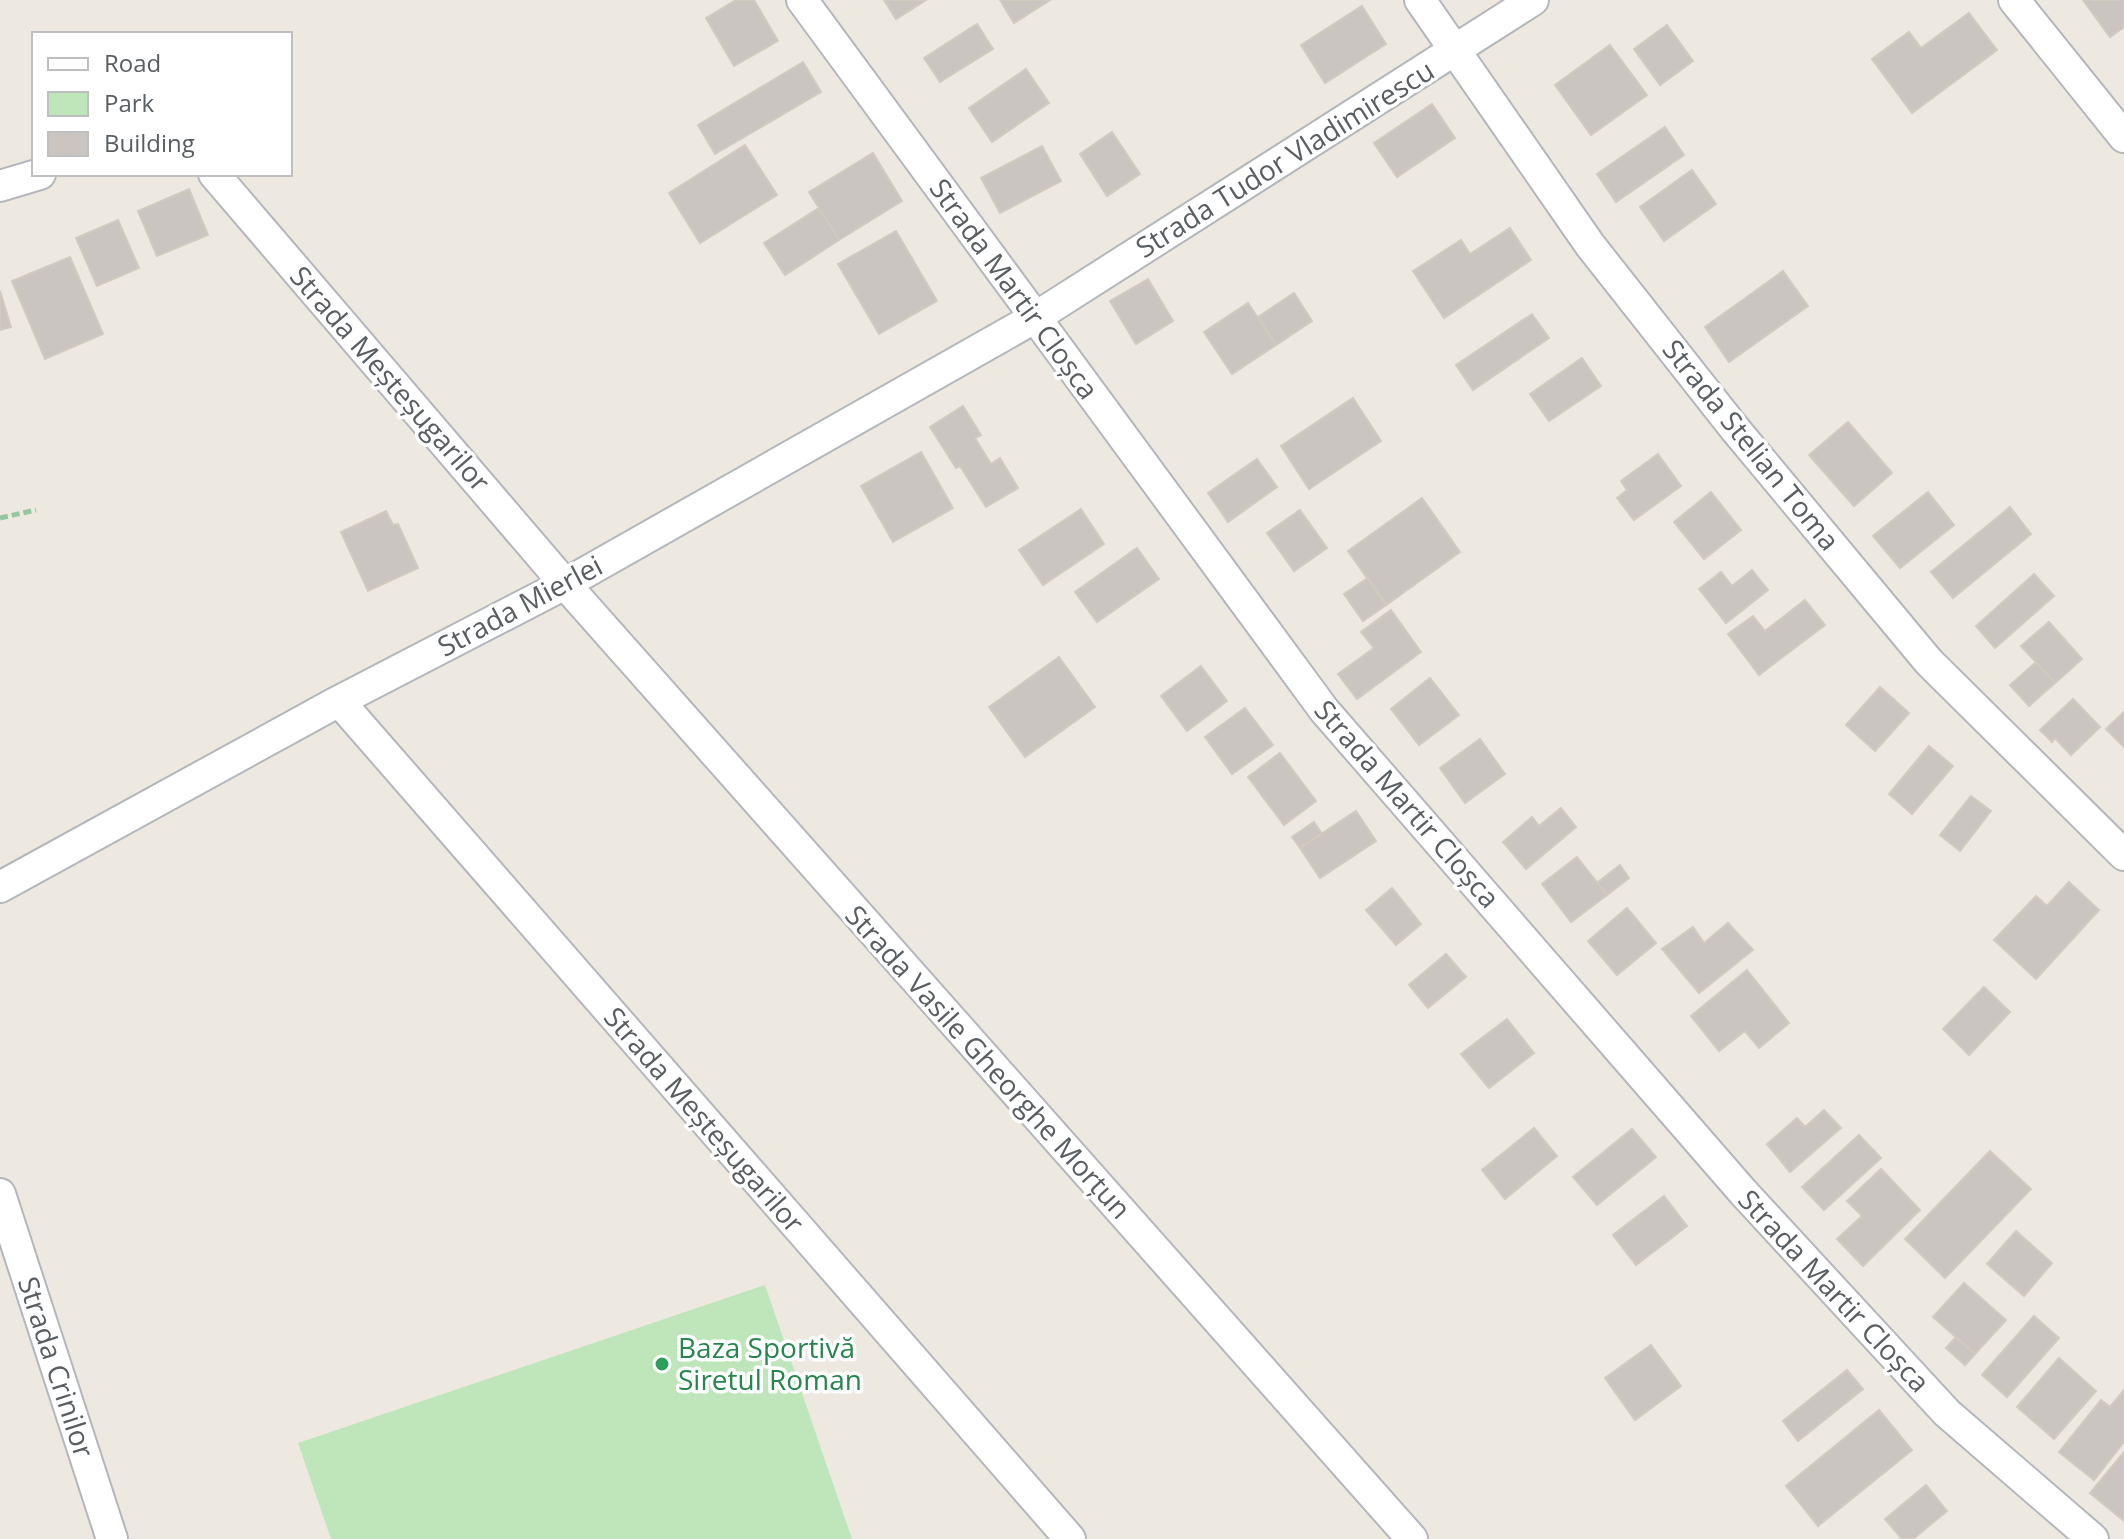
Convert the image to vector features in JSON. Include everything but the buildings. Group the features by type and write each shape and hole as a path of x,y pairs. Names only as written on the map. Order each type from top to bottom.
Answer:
{"street":[{"name":"Strada Martir Cloșca","path":"802,0 1324,710 1743,1192 1947,1413 2093,1539"},
{"name":"Strada Stelian Toma","path":"1420,0 1590,245 1735,429 1929,662 2124,855"},
{"name":"Strada Tudor Vladimirescu","path":"1036,317 1533,0"},
{"path":"2014,0 2124,137"},
{"path":"0,186 33,176"},
{"name":"Strada Meșteșugarilor","path":"216,176 565,584"},
{"name":"Strada Mierlei","path":"0,887 339,701 565,584 1036,317"},
{"name":"Strada Vasile Gheorghe Morțun","path":"565,584 1412,1539"},
{"name":"Strada Meșteșugarilor","path":"339,701 1070,1539"},
{"name":"Strada Crinilor","path":"0,1194 112,1539"}],"path":[{"path":"0,518 36,510"}],"green space":[{"name":"Baza Sportivă Siretul Roman","path":"765,1285 852,1539 331,1539 298,1443"}],"place":[{"name":"Baza Sportivă Siretul Roman","path":"662,1364"}]}
